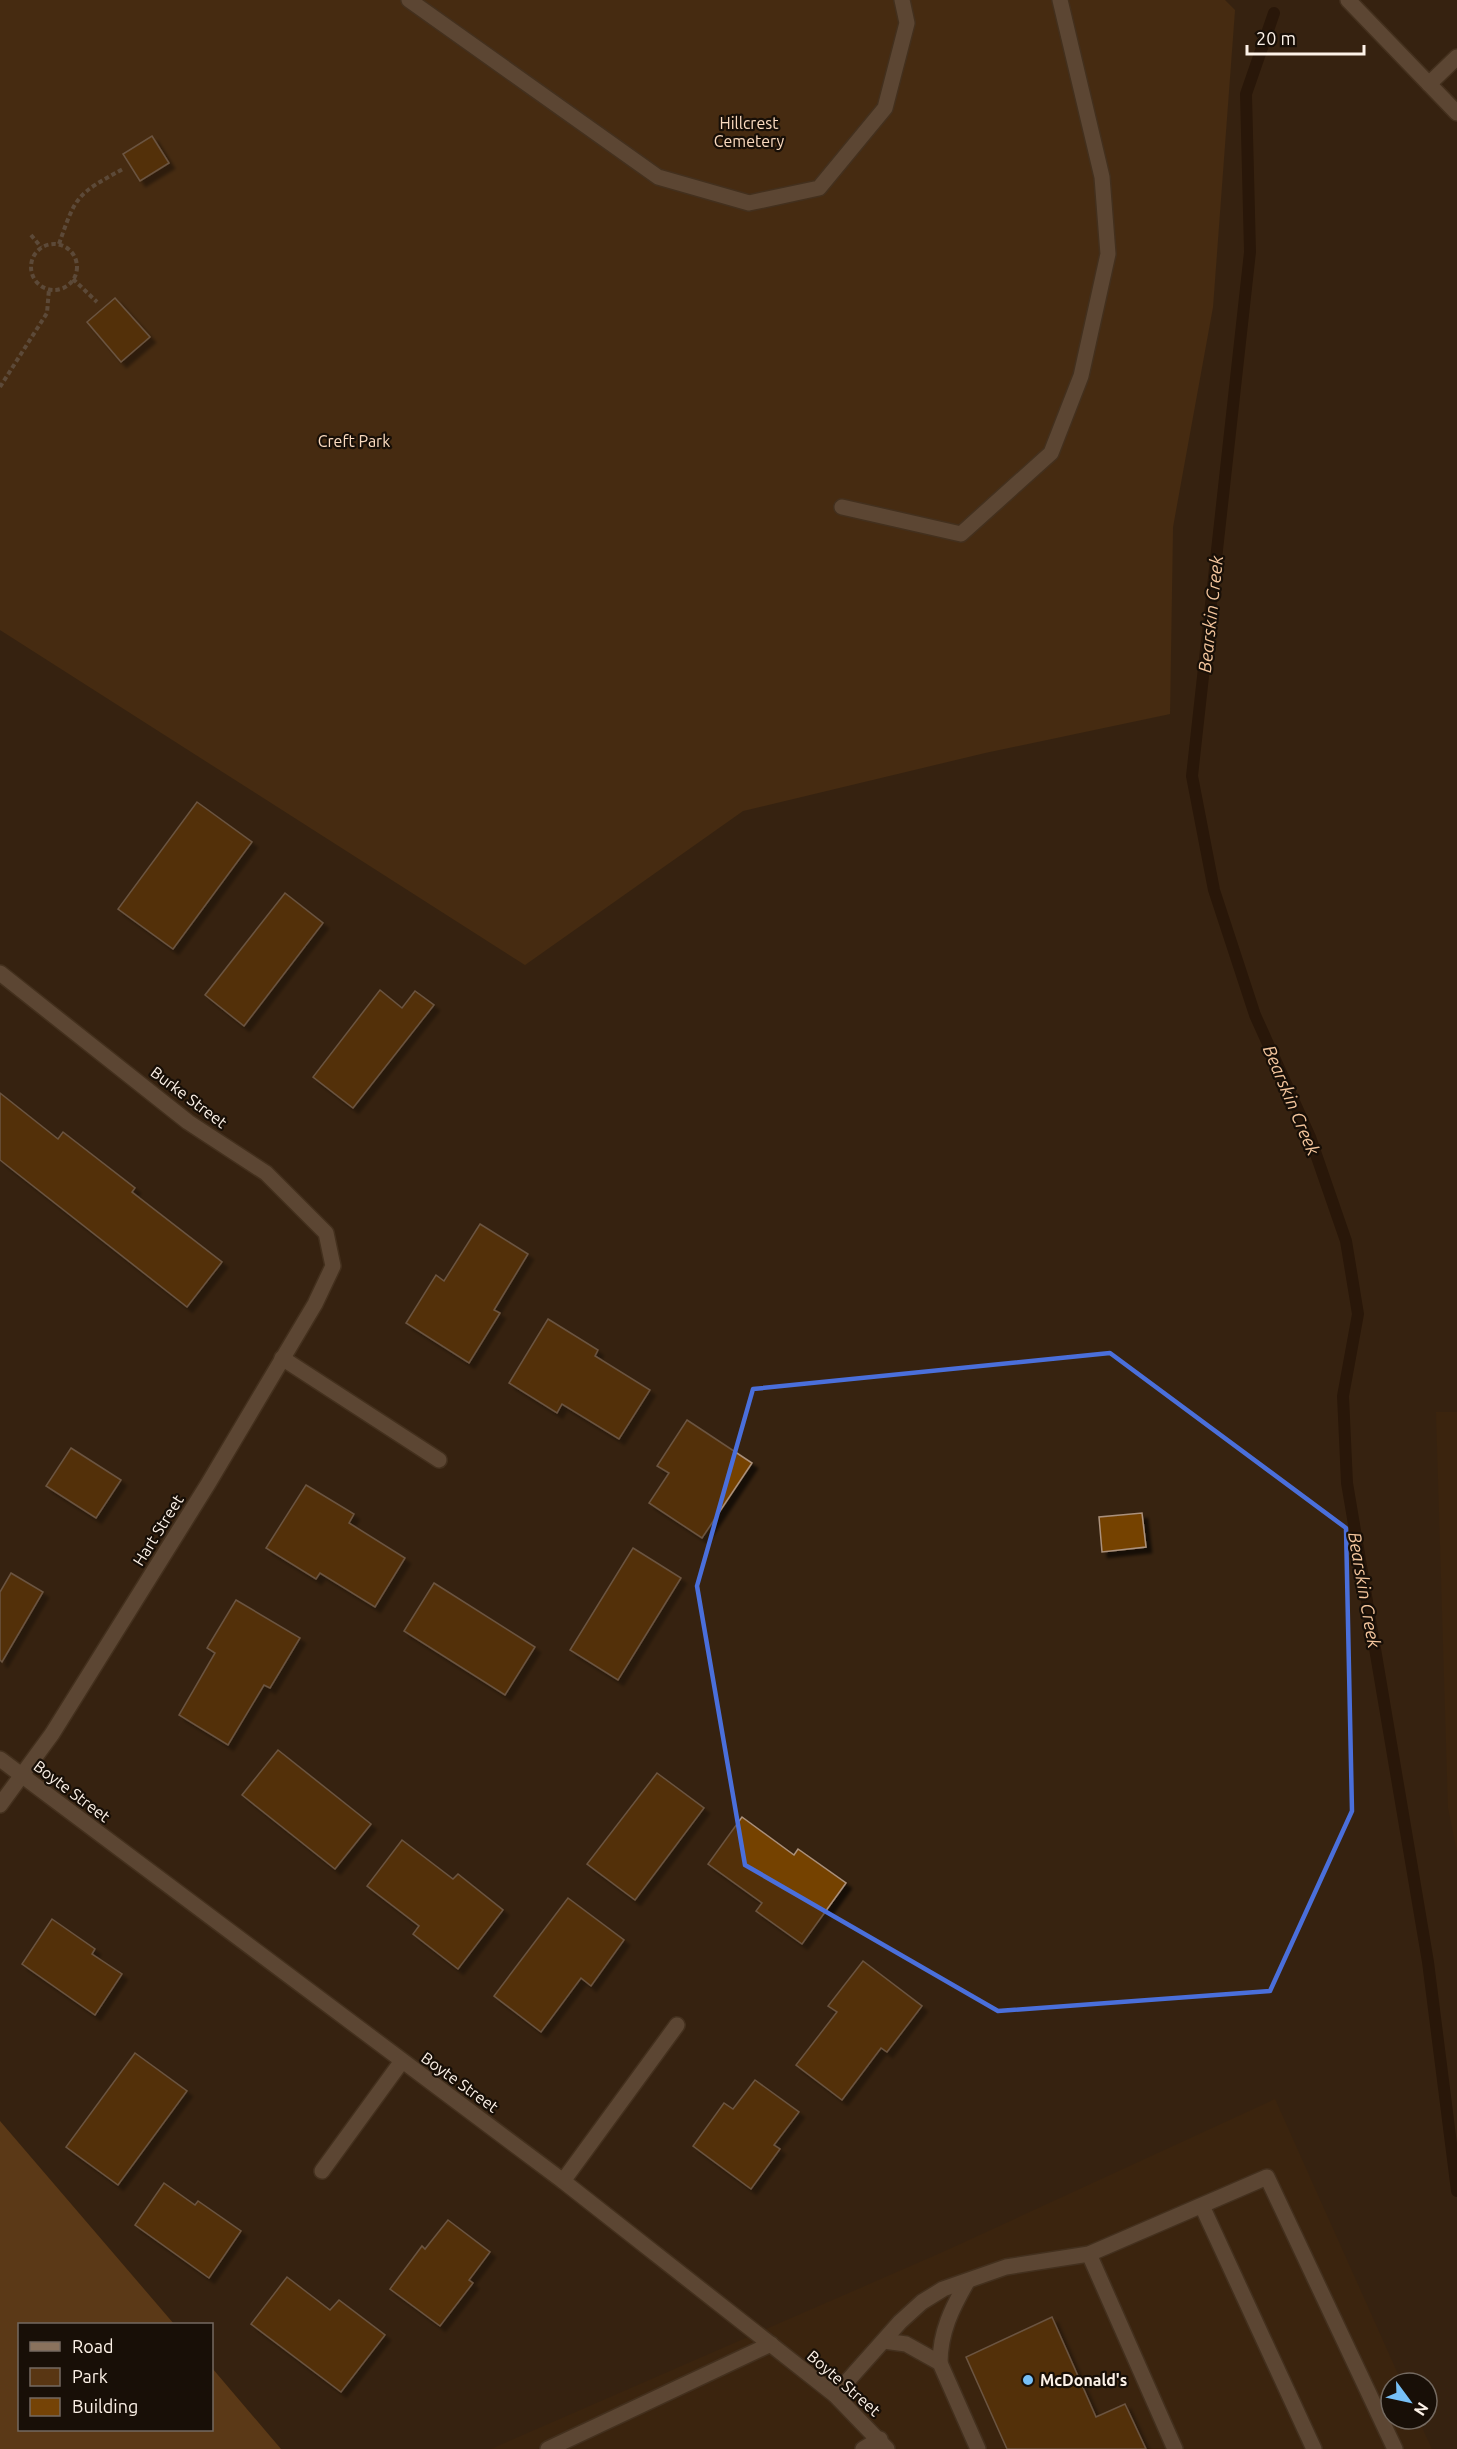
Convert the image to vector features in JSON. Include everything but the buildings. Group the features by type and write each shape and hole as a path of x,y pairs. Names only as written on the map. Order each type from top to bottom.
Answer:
{"street":[{"path":"409,0 658,177 749,203 819,188 885,108 907,23 902,0"},
{"path":"842,507 961,534 1051,453 1081,375 1108,254 1102,177 1060,0"},
{"path":"1348,0 1457,113"},
{"path":"1429,84 1457,57"},
{"name":"Burke Street","path":"0,973 188,1122 266,1173 326,1233 333,1266"},
{"name":"Hart Street","path":"0,1805 65,1714 282,1358 333,1266"},
{"path":"282,1358 440,1460"},
{"name":"Boyte Street","path":"0,1759 563,2181 835,2395 883,2444"},
{"path":"563,2181 677,2025"},
{"path":"322,2171 402,2061"},
{"path":"835,2395 922,2302 943,2289 1006,2267 1089,2254 1267,2177 1395,2449"},
{"path":"1202,2206 1314,2449"},
{"path":"1089,2254 1175,2449"},
{"path":"966,2282 951,2310 940,2343 940,2363 978,2449"},
{"path":"884,2341 906,2344 940,2363"},
{"path":"548,2449 771,2344"},
{"path":"863,2449 883,2444"}],"path":[{"path":"59,244 70,213 80,194 123,170"},
{"path":"32,235 41,247"},
{"path":"59,244 74,254 77,272 74,279 58,289 50,289 35,280 32,262 41,247 59,244"},
{"path":"74,279 97,302"},
{"path":"0,387 47,313 50,289"}],"highlighted area":[{"path":"1110,1353 1346,1528 1352,1811 1270,1991 998,2011 745,1865 697,1586 753,1389"}],"shaded area":[{"path":"1436,1412 1457,1412 1457,1852 1448,1808"},
{"path":"1275,2099 1397,2371 1379,2371 1379,2431 1424,2431 1432,2449 491,2449 945,2251"},
{"path":"0,2121 173,2323 18,2323 18,2431 213,2431 213,2369 281,2449 0,2449"}],"green space":[{"name":"Creft Park","path":"0,0 1225,0 1235,10 1213,307 1173,527 1170,714 985,753 743,811 525,965 0,630"}],"waterway":[{"name":"Bearskin Creek","path":"1274,13 1246,94 1250,252 1192,776 1214,890 1255,1015 1310,1137 1346,1241 1358,1314 1343,1396 1347,1483 1428,1962 1457,2191"}],"place":[{"name":"McDonald's","path":"1028,2380"}],"park label":[{"name":"Hillcrest Cemetery","path":"749,132"}]}
